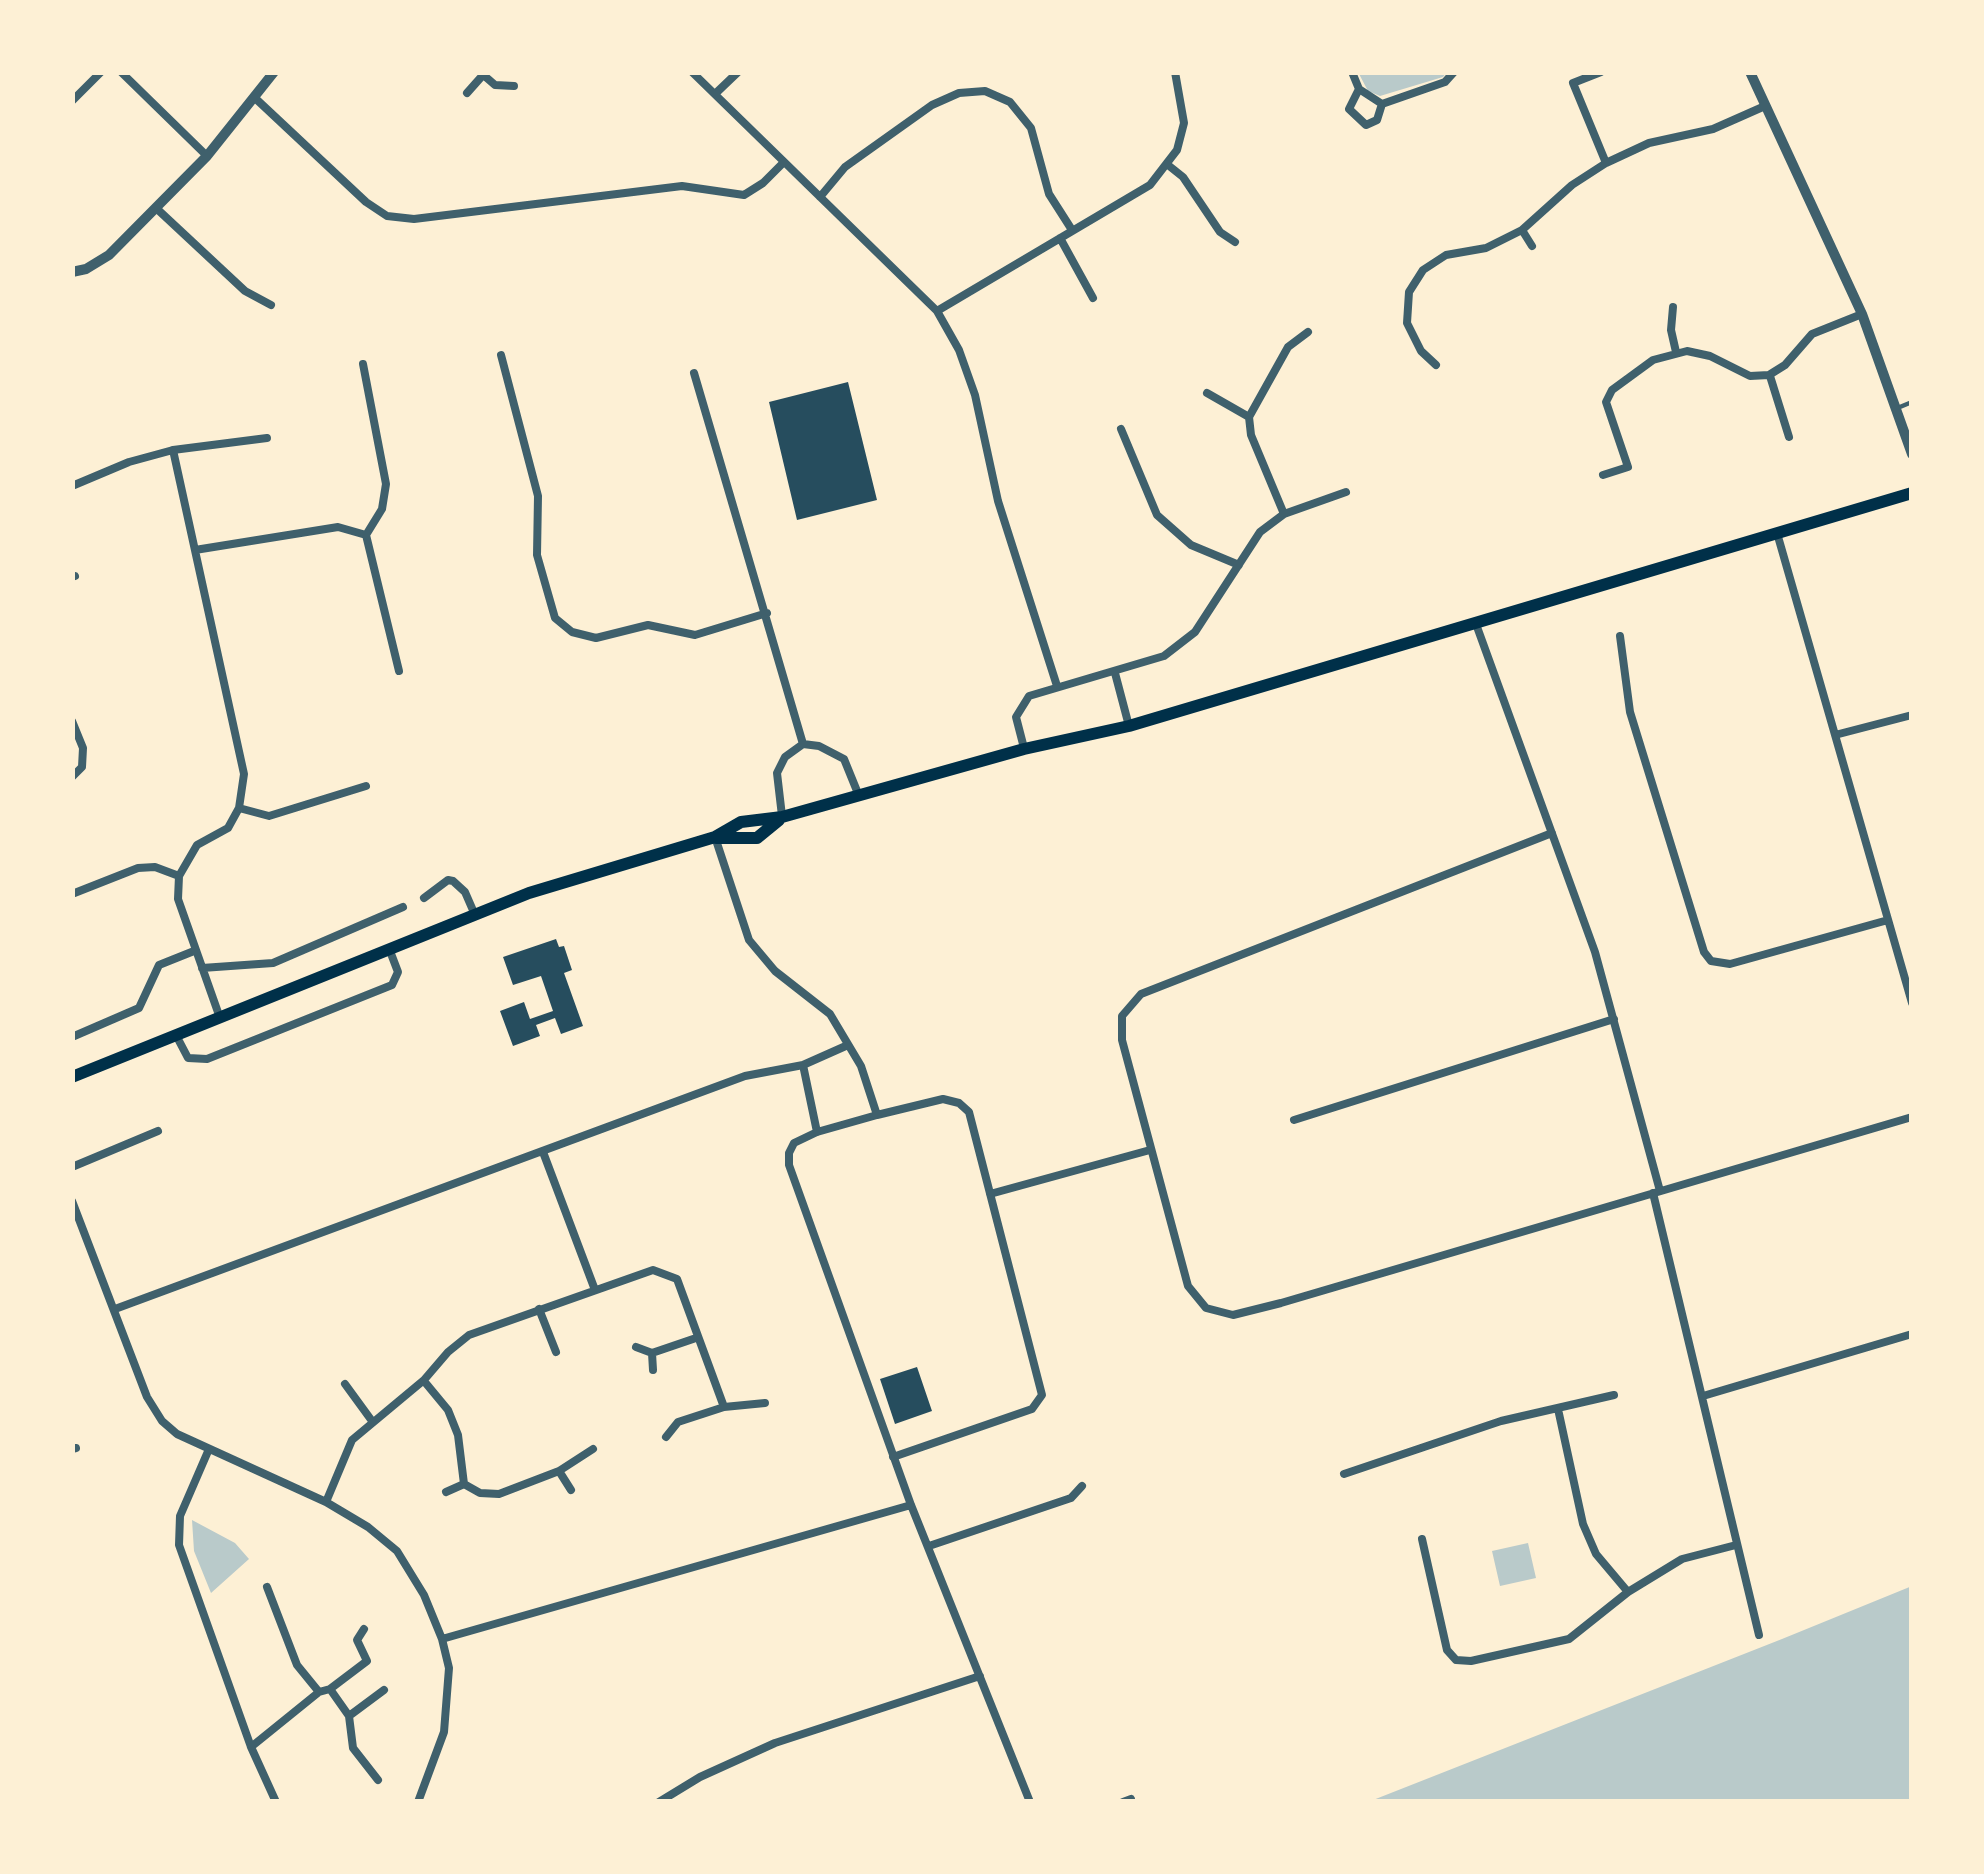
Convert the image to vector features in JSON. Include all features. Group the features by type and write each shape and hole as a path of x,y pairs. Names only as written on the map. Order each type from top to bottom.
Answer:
{"main road":[{"path":"72,1077 475,915 597,871 715,838 757,838 782,817 1024,749 1129,726 1912,493"}],"street":[{"path":"72,101 101,72"},
{"path":"121,72 207,156"},
{"path":"72,272 109,255 207,156 274,72"},
{"path":"692,72 937,311 959,350 975,395 998,501 1057,686"},
{"path":"715,94 738,72"},
{"path":"937,311 1150,185 1177,150 1184,123 1175,72"},
{"path":"1352,72 1359,89 1382,104"},
{"path":"1382,104 1445,82 1454,72"},
{"path":"1601,72 1573,83 1606,163"},
{"path":"1750,72 1862,314 1912,454"},
{"path":"467,93 482,74 495,86 514,86"},
{"path":"1359,89 1349,109 1366,125 1377,120 1382,104"},
{"path":"820,197 845,167 932,105 959,93 986,91 1010,102 1031,128 1049,194 1072,230"},
{"path":"255,98 366,202 387,215 414,220 682,186 744,194 764,183 784,162"},
{"path":"1436,365 1421,351 1407,323 1409,292 1423,270 1446,255 1486,248 1522,230 1572,185 1606,163 1649,143 1714,129 1765,106"},
{"path":"1168,165 1183,177 1220,232 1235,242"},
{"path":"156,208 245,291 271,305"},
{"path":"1522,230 1532,246"},
{"path":"1060,238 1093,298"},
{"path":"1673,307 1676,352"},
{"path":"1603,475 1628,467 1606,402 1612,390 1653,360 1676,352 1710,356 1750,376 1769,375 1785,365 1812,334 1862,314"},
{"path":"1284,514 1251,435 1249,417 1288,347 1308,332"},
{"path":"501,355 538,496 537,555 555,619 572,632 596,638 648,625 695,635 767,614"},
{"path":"363,364 386,484 382,509 366,535 399,671"},
{"path":"694,374 803,744"},
{"path":"1769,375 1789,437"},
{"path":"1207,393 1249,417"},
{"path":"1121,429 1157,515 1191,545 1239,565"},
{"path":"72,486 173,450 267,438"},
{"path":"173,450 244,774 239,808 228,828 197,845 179,876 178,899 220,1018"},
{"path":"1024,749 1016,717 1029,696 1164,656 1195,632 1260,532 1284,514 1346,492"},
{"path":"195,550 338,527 366,535"},
{"path":"1777,532 1912,1003"},
{"path":"1475,623 1595,952 1614,1019 1759,1635"},
{"path":"1620,636 1630,712 1711,962 1730,964 1888,920"},
{"path":"1115,673 1129,726"},
{"path":"1835,735 1912,715"},
{"path":"72,721 83,748 82,767 72,777"},
{"path":"782,817 777,773 785,758 803,744 819,746 844,759 860,796"},
{"path":"239,808 268,816 366,786"},
{"path":"1552,833 1141,994 1122,1016 1122,1040 1188,1286 1206,1308 1233,1316 1912,1117"},
{"path":"715,838 748,940 775,971 830,1014 861,1066 877,1115"},
{"path":"72,894 138,868 155,867 179,876"},
{"path":"424,898 453,881 465,892 475,915"},
{"path":"202,968 273,963 404,907"},
{"path":"72,1037 139,1008 159,965 194,951"},
{"path":"177,1037 188,1058 207,1059 392,985 398,972 390,951"},
{"path":"1294,1120 1614,1019"},
{"path":"115,1310 745,1076 802,1065 848,1045"},
{"path":"802,1065 817,1132"},
{"path":"893,1457 1032,1409 1042,1395 969,1112 943,1100 817,1132 794,1143 789,1165 893,1457 911,1505 1030,1802"},
{"path":"72,1167 158,1131"},
{"path":"990,1194 1150,1150"},
{"path":"543,1152 595,1290"},
{"path":"72,1201 156,1412 177,1434 326,1502 368,1527 397,1552 424,1595 449,1668 443,1732 418,1802"},
{"path":"326,1502 352,1440 470,1335 653,1270 677,1279 724,1407"},
{"path":"539,1309 556,1352"},
{"path":"1703,1396 1912,1334"},
{"path":"636,1347 652,1353 696,1338"},
{"path":"652,1353 653,1370"},
{"path":"424,1380 448,1410 458,1435 464,1484"},
{"path":"344,1384 373,1421"},
{"path":"1344,1474 1502,1421 1614,1395"},
{"path":"665,1436 679,1422 724,1407 765,1403"},
{"path":"1558,1408 1583,1524 1596,1554 1628,1592"},
{"path":"209,1449 180,1516 179,1545 251,1747 276,1802"},
{"path":"464,1484 480,1493 499,1494 559,1471 593,1449"},
{"path":"559,1471 571,1490"},
{"path":"446,1492 464,1484"},
{"path":"929,1546 1071,1498 1082,1486"},
{"path":"442,1639 911,1505"},
{"path":"1422,1539 1447,1651 1456,1660 1471,1661 1569,1639 1628,1592 1682,1559 1736,1545"},
{"path":"267,1588 297,1665 319,1692"},
{"path":"251,1747 319,1692 367,1661 357,1640 364,1629"},
{"path":"658,1802 775,1743 981,1676"},
{"path":"330,1689 349,1716 353,1748 378,1780"},
{"path":"349,1716 384,1690"}],"lane":[{"path":"1895,409 1912,402"}],"shaded area":[{"path":"1358,72 1447,72 1380,96 1368,91"},
{"path":"192,1520 235,1543 249,1559 211,1593 194,1551"},
{"path":"1528,1543 1536,1578 1500,1586 1492,1551"},
{"path":"1912,1586 1912,1802 1368,1802 1782,1639"}],"building":[{"path":"848,382 877,500 797,520 769,402"},
{"path":"556,939 559,947 564,946 572,970 564,973 583,1026 561,1034 555,1018 536,1025 540,1036 513,1046 500,1011 524,1002 530,1019 553,1011 541,976 513,985 503,957"},
{"path":"917,1367 932,1411 895,1424 880,1379"}]}
